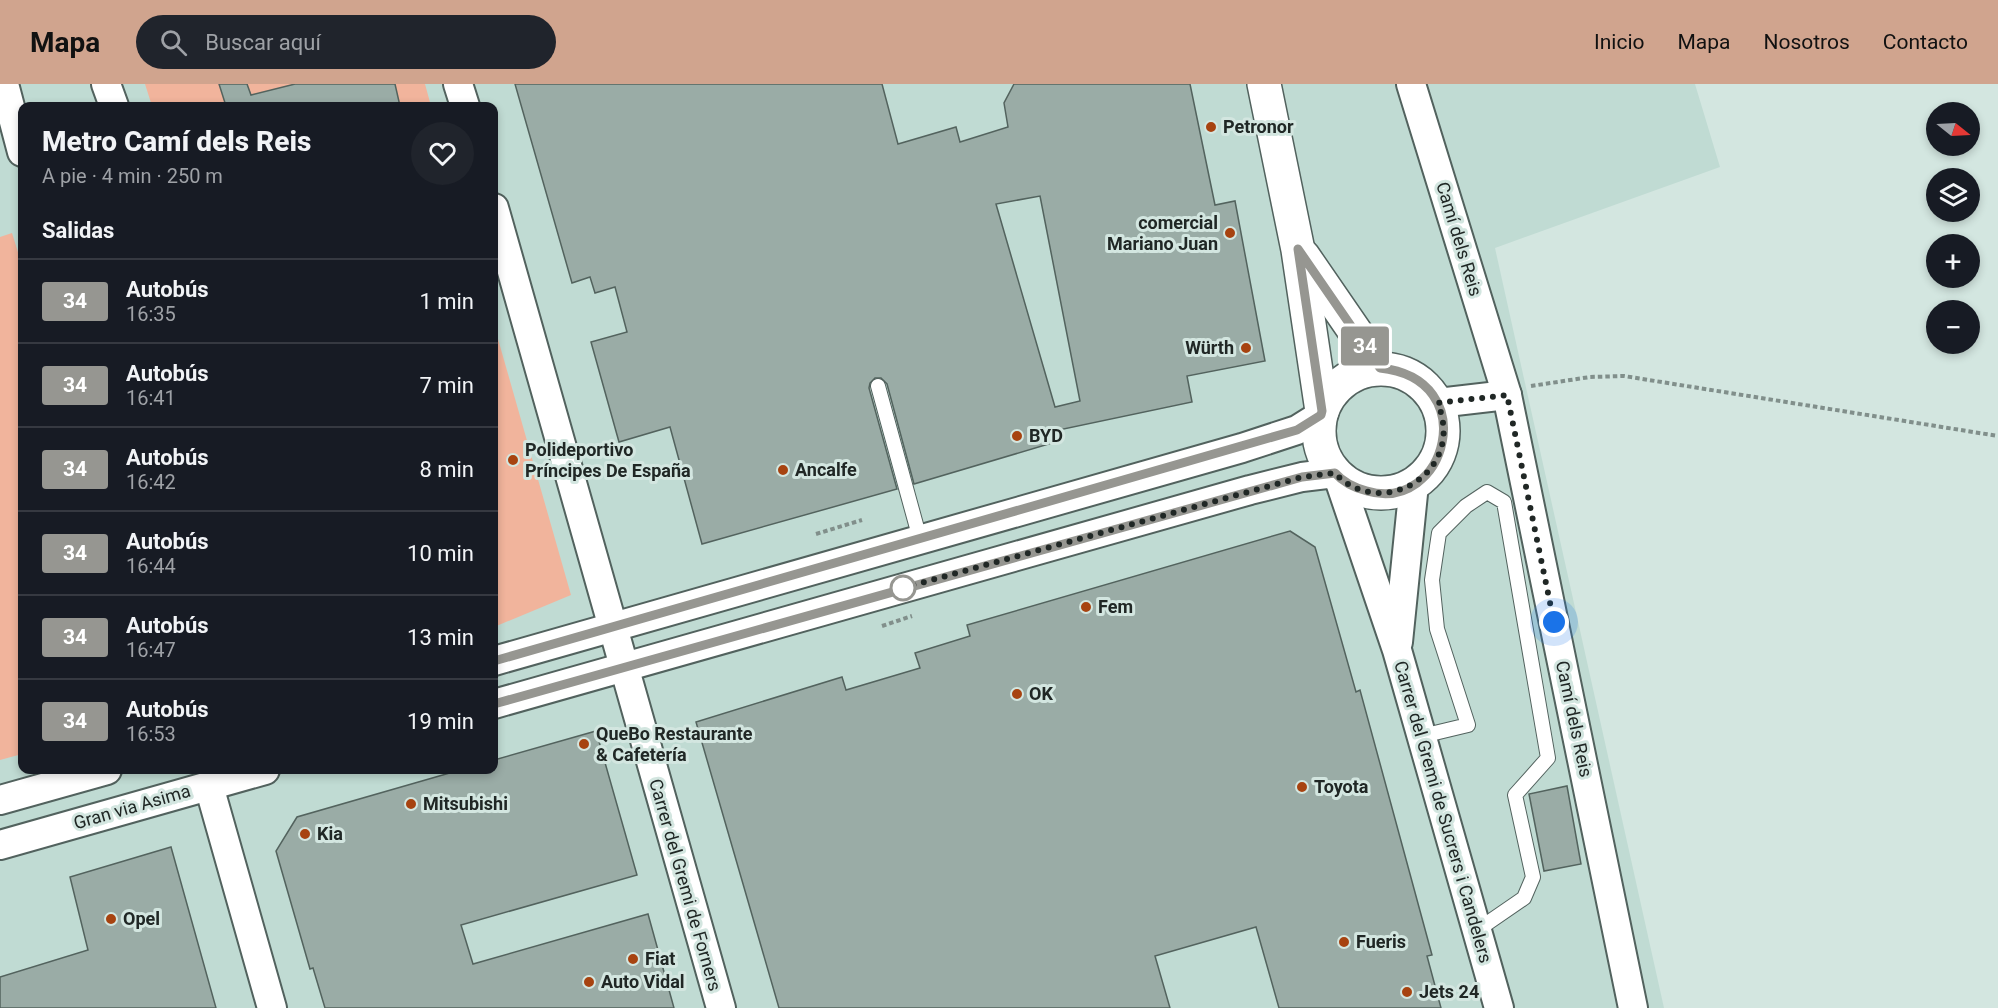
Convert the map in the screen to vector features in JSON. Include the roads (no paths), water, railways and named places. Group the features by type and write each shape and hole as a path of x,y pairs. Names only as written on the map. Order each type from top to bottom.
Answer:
{"street":[{"path":"4,84 18,137"},
{"path":"106,84 113,102"},
{"path":"458,84 464,102"},
{"path":"498,660 1242,448 1297,430 1321,413 1330,394 1344,381 1361,372 1380,368 1397,370 1414,377 1428,388 1438,403 1443,420 1444,439 1438,457 1428,472 1414,484 1395,492 1375,493 1355,488 1337,474 1321,447 1321,413 1298,249 1264,84"},
{"name":"Camí dels Reis","path":"1411,84 1507,395 1634,1008"},
{"name":"Carrer del Gremi de Forners","path":"498,222 613,626 622,666 721,1008"},
{"path":"1298,249 1380,368"},
{"path":"1438,403 1507,395"},
{"path":"498,703 1250,490 1302,477 1337,474"},
{"name":"Carrer del Gremi de Sucrers i Candelers","path":"1337,474 1397,650 1499,1008"},
{"name":"Carrer del Gremi de Sucrers i Candelers","path":"1397,650 1414,484"},
{"path":"0,800 93,774"},
{"name":"Gran via Asima","path":"0,845 212,778 238,774"},
{"path":"212,778 272,1008"}],"lane":[{"path":"878,386 920,539"},
{"path":"1422,736 1468,725 1437,628 1432,580 1439,533 1466,506 1487,492 1504,502 1548,758 1515,795 1533,877 1524,898 1476,931"}],"place":[{"name":"Petronor","path":"1211,127"},
{"name":"comercial Mariano Juan","path":"1230,233"},
{"name":"Würth","path":"1246,348"},
{"name":"BYD","path":"1017,436"},
{"name":"Polideportivo Príncipes De España","path":"513,460"},
{"name":"Ancalfe","path":"783,470"},
{"name":"Fem","path":"1086,607"},
{"name":"OK","path":"1017,694"},
{"name":"QueBo Restaurante & Cafetería","path":"584,744"},
{"name":"Toyota","path":"1302,787"},
{"name":"Mitsubishi","path":"411,804"},
{"name":"Kia","path":"305,834"},
{"name":"Opel","path":"111,919"},
{"name":"Fueris","path":"1344,942"},
{"name":"Fiat","path":"633,959"},
{"name":"Auto Vidal","path":"589,982"},
{"name":"Jets 24","path":"1407,992"}]}
